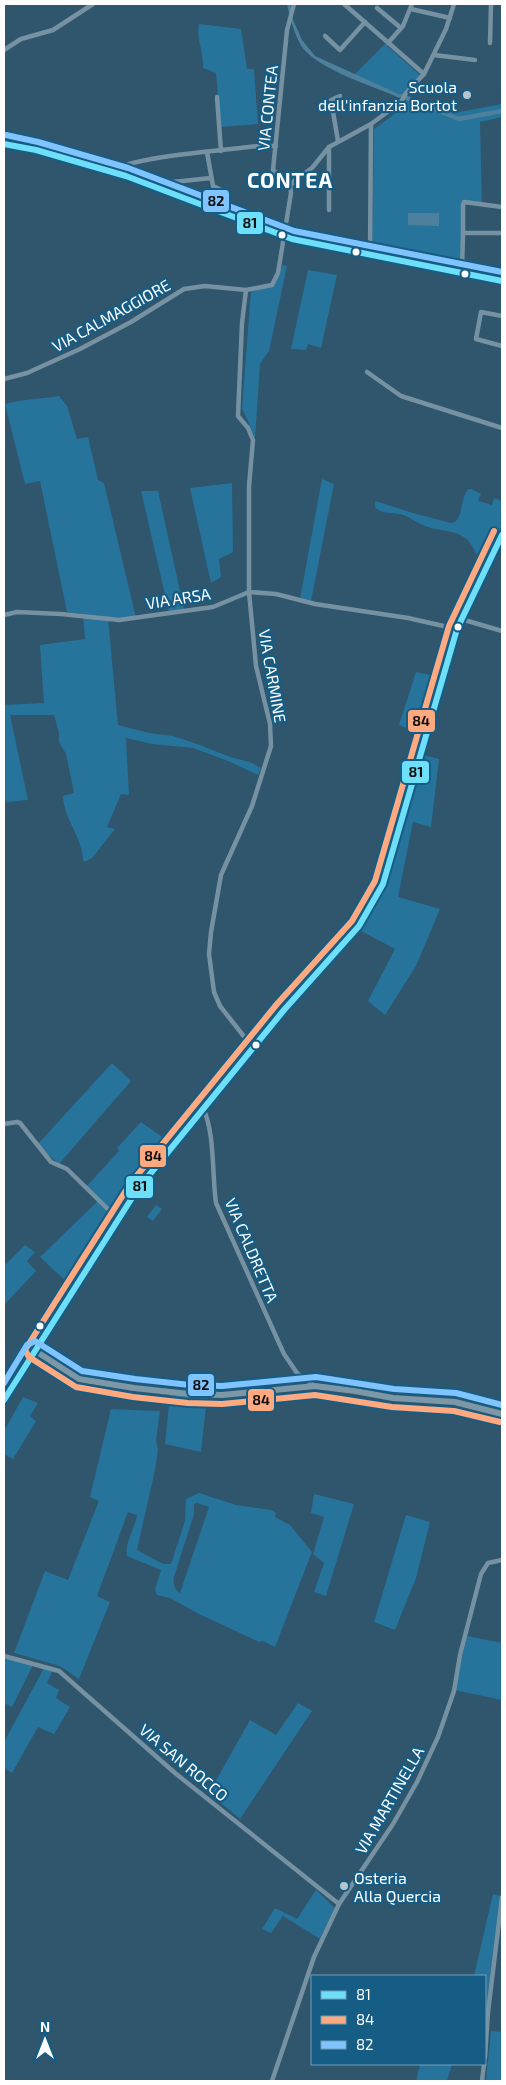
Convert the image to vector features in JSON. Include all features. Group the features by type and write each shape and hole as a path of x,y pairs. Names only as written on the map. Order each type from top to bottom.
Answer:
{"main road":[{"path":"4,144 30,148 113,172 283,237 502,281"},
{"path":"4,1400 34,1350 138,1190 253,1048 359,926 383,884 457,629 502,535"},
{"path":"34,1350 79,1379 134,1388 189,1394 222,1395 315,1386 393,1398 455,1402 502,1414"}],"street":[{"name":"VIA CONTEA","path":"290,186 274,172 289,21 294,4"},
{"path":"283,237 291,193 290,186 312,168 330,147 371,124 401,102 406,93 424,74 434,56 454,4"},
{"path":"490,43 491,4"},
{"path":"4,50 21,39 53,30 63,25 90,5"},
{"path":"347,5 424,74"},
{"path":"388,43 401,28 411,6 450,18"},
{"path":"377,8 401,28"},
{"path":"325,36 340,50 365,22"},
{"path":"434,56 475,60"},
{"path":"338,141 331,100 340,96"},
{"path":"217,97 222,150"},
{"path":"370,254 371,124"},
{"path":"113,172 118,167 127,164 222,150 276,146"},
{"path":"329,210 330,147"},
{"path":"207,152 213,186 222,190"},
{"path":"173,182 211,178"},
{"path":"462,272 463,204 467,201 502,207"},
{"path":"463,233 502,233"},
{"name":"VIA CALMAGGIORE","path":"4,378 27,373 80,349 131,322 184,289 205,286 246,290 272,285 278,273 283,237"},
{"name":"VIA CARMINE","path":"246,290 242,323 238,416 248,428 253,440 249,486 249,592 256,666 270,724 271,746 252,806 222,875 211,932 209,954 211,978 220,1006 253,1048"},
{"path":"502,316 481,312 476,339 502,346"},
{"path":"367,372 401,396 502,428"},
{"name":"VIA ARSA","path":"4,615 17,612 119,620 213,607 249,592 276,594 315,604 408,618 457,629"},
{"path":"461,619 502,631"},
{"name":"VIA CALDRETTA","path":"203,1108 214,1160 213,1184 216,1203 284,1354 297,1373 315,1386"},
{"path":"4,1124 20,1123 51,1162 67,1169 118,1219"},
{"name":"VIA MARTINELLA","path":"272,2081 314,1957 339,1904 393,1824 417,1782 438,1737 454,1691 460,1655 481,1574 488,1563 502,1560"},
{"name":"VIA SAN ROCCO","path":"4,1656 59,1671 175,1773 339,1904"},
{"path":"486,2043 502,1897"},
{"path":"482,2081 484,2065"}],"shaded area":[{"path":"287,4 290,4 293,20 302,40 315,56 401,95 400,98 333,70 310,55 302,47 297,37"},
{"path":"199,24 241,29 247,69 254,69 258,124 221,127 216,73 203,68 198,35"},
{"path":"385,44 421,76 401,95 354,75"},
{"path":"408,97 454,113 502,104 502,117 480,122 482,206 461,202 461,264 372,249 374,129 400,110"},
{"path":"408,213 439,213 439,226 408,225"},
{"path":"282,265 287,266 269,351 260,364 255,438 242,408 251,291 270,286 280,273"},
{"path":"308,270 337,275 321,348 308,344 306,350 291,349"},
{"path":"59,396 67,406 77,439 88,437 98,480 104,483 136,618 108,618 118,725 149,733 173,736 233,758 250,762 261,768 258,775 193,748 152,744 126,738 129,795 121,794 107,827 115,829 92,858 85,862 64,804 63,796 74,793 66,754 59,742 59,733 54,715 10,715 28,800 6,802 4,794 4,705 44,703 40,645 85,639 83,614 67,612 40,481 25,484 5,404"},
{"path":"322,479 334,484 311,601 300,599"},
{"path":"232,483 233,552 219,559 221,577 211,583 190,488"},
{"path":"468,489 481,494 478,501 492,505 494,498 502,501 502,525 487,555 476,554 472,545 461,535 425,526 403,515 384,512 375,507 375,501 451,523 455,522 458,518"},
{"path":"141,491 158,491 184,609 169,612"},
{"path":"416,672 438,677 421,734 399,725"},
{"path":"424,755 439,759 431,827 413,822 398,897 440,909 416,966 385,1015 368,1001 395,949 359,930 386,886"},
{"path":"112,1063 131,1081 59,1164 37,1145"},
{"path":"141,1122 169,1142 120,1208 71,1286 40,1257 99,1200 85,1188 119,1151 117,1148"},
{"path":"156,1205 162,1209 153,1221 147,1217"},
{"path":"25,1245 35,1252 27,1261 36,1271 4,1305 4,1266"},
{"path":"170,1395 207,1398 201,1452 165,1444"},
{"path":"23,1397 38,1403 30,1416 36,1421 13,1459 4,1454 4,1431"},
{"path":"111,1409 160,1411 155,1470 137,1550 163,1564 171,1564 185,1521 186,1499 199,1493 236,1505 271,1510 276,1513 275,1517 290,1525 312,1552 275,1647 263,1641 259,1642 199,1614 170,1598 157,1595 155,1590 161,1570 127,1556 128,1542 137,1515 128,1512 97,1596 110,1602 79,1679 60,1666 14,1653 45,1571 68,1580 99,1501 90,1497","holes":["197,1503 209,1507 180,1593 174,1586 174,1577 194,1514 194,1504"]},
{"path":"314,1494 354,1504 326,1596 314,1592 324,1563 313,1554 324,1517 311,1513"},
{"path":"406,1515 430,1522 416,1578 395,1630 374,1622"},
{"path":"467,1636 502,1643 502,1700 454,1690"},
{"path":"6,1658 33,1665 12,1707 4,1703 4,1664"},
{"path":"44,1668 53,1670 47,1683 59,1690 56,1698 70,1707 54,1734 38,1727 12,1773 4,1768 4,1742"},
{"path":"298,1703 312,1711 240,1819 209,1793 250,1720 276,1735"},
{"path":"316,1890 335,1908 320,1939 283,1916 271,1933 262,1929 275,1908 297,1919"},
{"path":"493,1894 500,1896 486,2011 486,1975 474,1975"},
{"path":"491,2031 502,2032 502,2081 486,2081"},
{"path":"420,2065 452,2065 447,2081 416,2081"}],"waterway":[{"path":"402,96 459,119 502,111"}],"transit line":[{"name":"82","path":"6,135 38,142 128,168 294,231 502,272"},
{"name":"81","path":"4,144 36,150 126,176 292,239 502,281"},
{"name":"84","path":"494,531 449,626 375,881 352,921 277,1004 130,1184 25,1350 29,1357 76,1387 133,1397 188,1403 222,1404 315,1395 392,1407 454,1411 500,1422"},
{"name":"81","path":"4,1400 137,1190 284,1010 359,926 383,884 457,629 502,535"},
{"name":"82","path":"4,1383 27,1345 35,1341 82,1371 135,1379 190,1385 222,1386 316,1377 394,1389 456,1393 502,1405"}],"place":[{"name":"Scuola dell'infanzia Bortot","path":"467,95"},
{"name":"Osteria Alla Quercia","path":"344,1886"}],"district":[{"name":"CONTEA","path":"290,179"}]}
